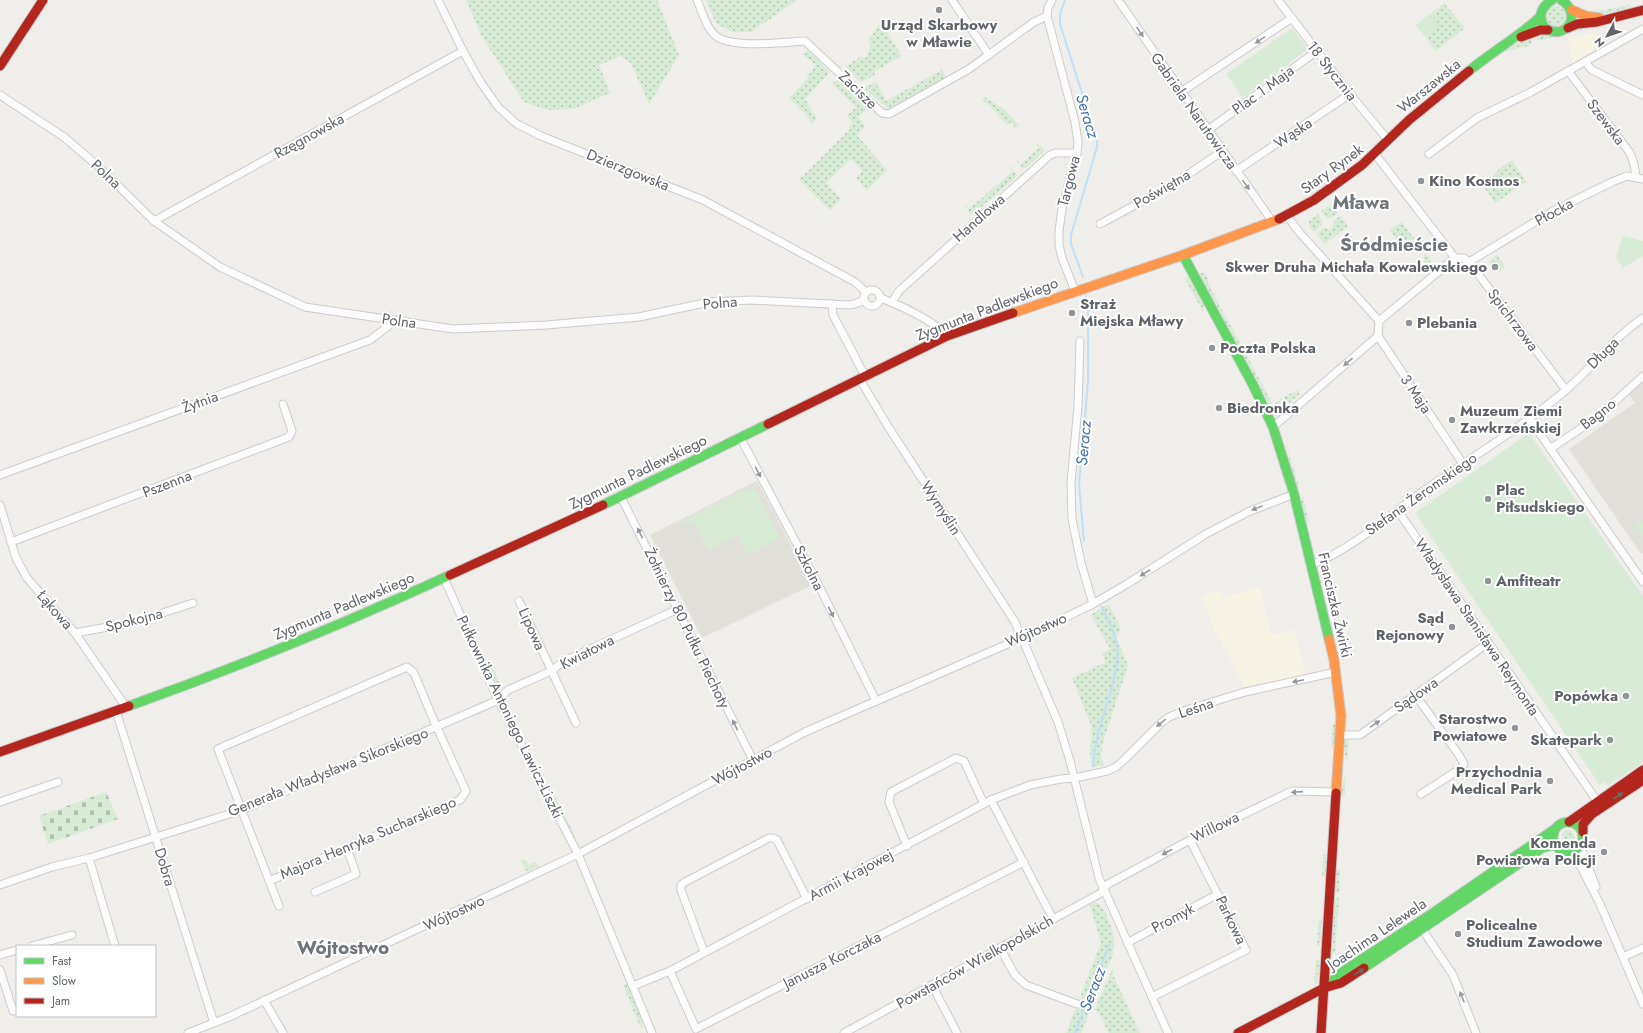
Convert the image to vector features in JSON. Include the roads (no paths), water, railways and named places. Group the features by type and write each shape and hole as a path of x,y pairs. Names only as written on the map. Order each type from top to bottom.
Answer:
{"street":[{"path":"0,66 43,0"},
{"name":"Dzierzgowska","path":"438,0 463,51 481,83 499,108 517,124 541,136 703,200 856,282 866,292 872,289 877,291 881,298 892,302 931,323 940,329 946,336"},
{"name":"Zacisze","path":"697,0 710,29 716,37 749,44 805,41 882,113 889,114 952,79 989,55 1034,22 1047,16"},
{"path":"952,0 989,55"},
{"path":"1047,16 1048,8 1052,0"},
{"name":"Gabriela Narutowicza","path":"1118,0 1272,221"},
{"name":"18 Stycznia","path":"1278,0 1350,94 1388,140"},
{"path":"1548,30 1544,27 1540,17 1544,4 1551,0"},
{"path":"1566,3 1586,16 1608,18"},
{"path":"1566,3 1572,20 1568,28"},
{"name":"Warszawska","path":"1503,45 1532,33 1548,30 1558,32 1577,24 1597,22 1643,10"},
{"name":"Targowa","path":"1047,16 1075,122 1078,142 1062,209 1059,231 1059,245 1062,258 1075,291"},
{"name":"Warszawska","path":"1375,154 1409,120 1540,17"},
{"path":"1181,92 1292,18"},
{"path":"1429,154 1477,118 1531,92 1643,29"},
{"name":"Rzęgnowska","path":"154,221 463,51"},
{"name":"Plac 1 Maja","path":"1208,130 1317,51"},
{"path":"1585,62 1592,70 1643,94"},
{"name":"Szewska","path":"1568,71 1630,153 1640,178"},
{"name":"Wąska","path":"1236,171 1350,94"},
{"name":"Polna","path":"0,95 64,137 99,167 154,221 220,266 305,307 453,329 546,325 639,317 709,302 752,300 848,305 864,300"},
{"name":"Handlowa","path":"892,302 899,291 1050,155 1065,152 1076,153"},
{"name":"Poświętna","path":"1100,224 1172,185 1223,152"},
{"name":"Stary Rynek","path":"1287,216 1326,192 1375,154 1455,258"},
{"name":"Płocka","path":"1470,262 1559,208 1627,176 1640,178"},
{"path":"1273,427 1378,336 1379,322 1300,233 1287,216"},
{"name":"Zygmunta Padlewskiego","path":"0,752 216,675 298,642 444,578 621,497 946,336 1183,255 1287,216"},
{"name":"Franciszka Żwirki","path":"1183,255 1253,385 1273,427 1294,494 1336,672 1341,716 1321,1033"},
{"path":"1379,322 1455,258 1464,258 1470,262"},
{"name":"Spichrzowa","path":"1470,262 1566,390"},
{"path":"866,292 864,300 867,305 873,306 878,304 881,298"},
{"name":"Wymyślin","path":"832,304 833,315 862,377 889,428 1015,622 1022,637 1058,722 1075,778 1098,878 1168,1033"},
{"name":"Długa","path":"1566,390 1627,330 1643,318"},
{"name":"Żytnia","path":"0,475 370,340 395,320"},
{"name":"3 Maja","path":"1378,336 1463,464"},
{"path":"1080,341 1078,406 1071,483 1072,518 1081,563 1093,604"},
{"name":"Bagno","path":"1550,448 1598,417 1643,376"},
{"name":"Stefana Żeromskiego","path":"1311,565 1326,560 1398,511 1566,390"},
{"name":"Pszenna","path":"11,542 289,438 292,431 283,404"},
{"path":"1529,418 1643,582"},
{"name":"Szkolna","path":"740,437 817,582 876,701"},
{"name":"Wójtostwo","path":"188,1033 214,1023 578,854 805,732 1022,637 1093,604 1128,584 1206,534 1248,512 1294,494"},
{"name":"Żołnierzy 80 Pułku Piechoty","path":"621,497 753,760"},
{"name":"Łąkowa","path":"0,505 16,558 28,578 75,633 126,707"},
{"name":"Władysława Stanisława Reymonta","path":"1398,511 1595,803"},
{"name":"Pułkownika Antoniego Lawicz-Liszki","path":"444,578 498,700 578,854 651,1033"},
{"name":"Lipowa","path":"519,601 576,723"},
{"name":"Spokojna","path":"75,633 135,622 193,603"},
{"name":"Kwiatowa","path":"498,700 508,690 551,671 564,661 678,609"},
{"name":"Sądowa","path":"1339,735 1360,735 1488,643"},
{"path":"279,906 218,749 407,667 414,673 436,727"},
{"name":"Leśna","path":"1075,778 1106,772 1116,767 1169,716 1245,692 1336,672"},
{"path":"1416,696 1460,755 1464,764 1460,769 1421,794"},
{"name":"Generała Władysława Sikorskiego","path":"0,885 52,867 89,858 242,810 498,700"},
{"name":"Dobra","path":"116,711 214,1023"},
{"name":"Majora Henryka Sucharskiego","path":"270,881 460,800 466,791 436,727"},
{"path":"907,846 888,802 890,792 956,758 964,761 984,804"},
{"path":"1569,822 1643,770"},
{"name":"Armii Krajowej","path":"633,986 670,971 991,800 1030,785 1060,779 1075,778"},
{"path":"1583,832 1576,824 1569,822 1562,823 1556,829 1554,839 1558,847 1564,851 1575,850 1580,846 1583,840 1583,832 1583,824 1592,814 1643,780"},
{"path":"0,802 58,782"},
{"name":"Willowa","path":"1103,889 1108,884 1190,840 1292,791 1336,792"},
{"path":"991,800 1053,919"},
{"name":"Joachima Lelewela","path":"1238,1033 1324,988 1341,983 1556,829"},
{"path":"704,952 681,890 681,885 769,838 777,840 807,899"},
{"name":"Parkowa","path":"1152,996 1246,950 1190,840"},
{"name":"Joachima Lelewela","path":"1420,926 1542,848 1554,845 1558,847"},
{"path":"1580,846 1599,895 1600,904"},
{"path":"315,892 356,874 346,848"},
{"path":"1570,851 1600,904 1643,1004"},
{"path":"89,858 115,945"},
{"name":"Janusza Korczaka","path":"670,971 696,1029 1024,862"},
{"name":"Powstańców Wielkopolskich","path":"849,1032 1101,893 1103,889"},
{"name":"Promyk","path":"1127,943 1218,894"},
{"path":"1420,926 1454,975 1476,1033"},
{"path":"36,945 72,935"},
{"path":"1000,948 1015,975 1026,985 1077,1004"},
{"path":"1624,957 1643,948"},
{"path":"0,955 16,950"},
{"path":"0,970 13,1011 16,1010"},
{"path":"932,985 957,1033"},
{"path":"264,1000 283,1033"}],"waterway":[{"name":"Seracz","path":"1065,0 1060,14 1060,24 1097,140 1097,147 1071,235 1071,244 1083,277"},
{"name":"Seracz","path":"1084,541 1079,484 1088,382 1088,305 1086,296"},
{"name":"Seracz","path":"1093,767 1097,738 1114,680 1117,658 1115,637 1102,607"},
{"name":"Seracz","path":"1075,1033 1109,945"}],"place":[{"name":"Urząd Skarbowy w Mławie","path":"939,10"},
{"name":"Kino Kosmos","path":"1421,181"},
{"name":"Skwer Druha Michała Kowalewskiego","path":"1495,267"},
{"name":"Straż Miejska Mławy","path":"1072,313"},
{"name":"Plebania","path":"1409,323"},
{"name":"Poczta Polska","path":"1212,348"},
{"name":"Biedronka","path":"1219,408"},
{"name":"Muzeum Ziemi Zawkrzeńskiej","path":"1452,420"},
{"name":"Plac Piłsudskiego","path":"1488,499"},
{"name":"Amfiteatr","path":"1488,581"},
{"name":"Sąd Rejonowy","path":"1452,627"},
{"name":"Popówka","path":"1626,696"},
{"name":"Starostwo Powiatowe","path":"1515,728"},
{"name":"Skatepark","path":"1610,740"},
{"name":"Przychodnia Medical Park","path":"1550,781"},
{"name":"Komenda Powiatowa Policji","path":"1604,852"},
{"name":"Policealne Studium Zawodowe","path":"1458,934"}],"district":[{"name":"Mława","path":"1361,202"},
{"name":"Śródmieście","path":"1394,244"},
{"name":"Wójtostwo","path":"343,947"}]}
